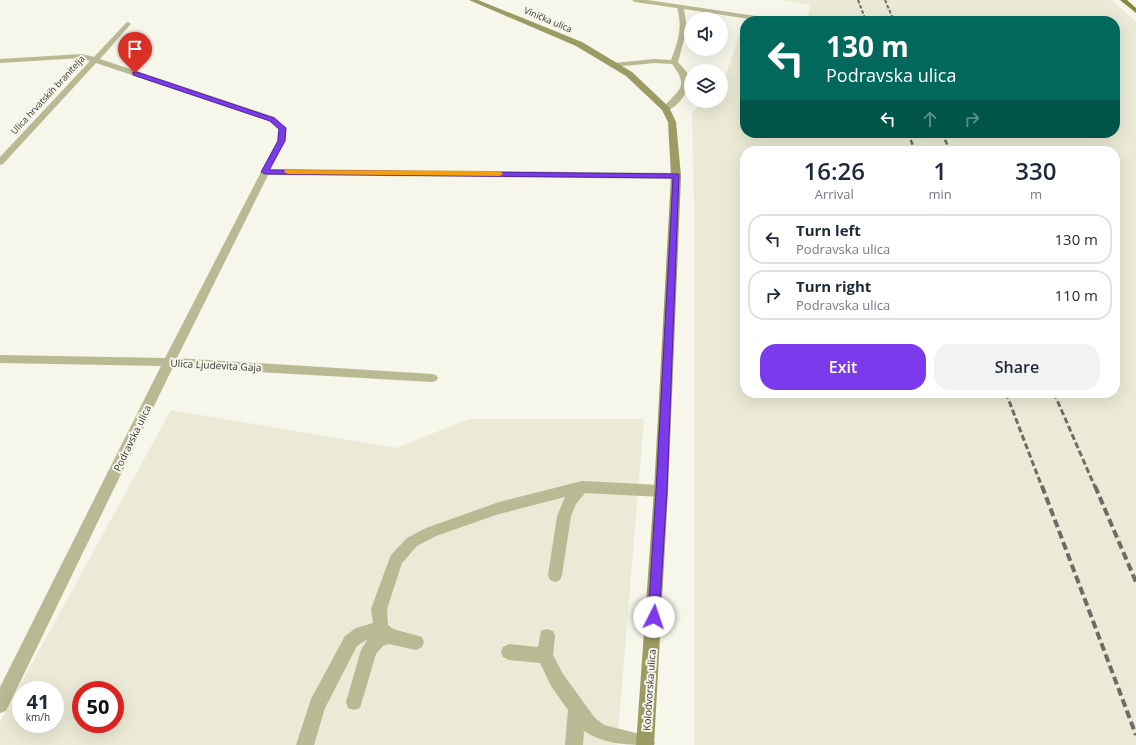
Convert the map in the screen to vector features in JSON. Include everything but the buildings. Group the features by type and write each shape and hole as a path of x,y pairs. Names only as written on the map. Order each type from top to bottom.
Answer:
{"main road":[{"name":"Vinička ulica","path":"472,0 579,44 629,74 666,109"},
{"path":"1123,0 1134,8"},
{"name":"Kolodvorska ulica","path":"646,744 662,491 676,176 672,122 666,109"}],"street":[{"path":"635,0 680,8 708,10 745,16"},
{"path":"674,62 685,27 685,18 680,8"},
{"name":"Ulica hrvatskih branitelja","path":"0,162 128,24"},
{"path":"0,61 82,56 95,60"},
{"name":"Podravska ulica","path":"0,705 169,362 281,141 282,128 272,119 95,60"},
{"path":"613,65 640,61 674,62"},
{"path":"666,109 679,97 685,86 684,75 674,62"},
{"path":"265,172 676,176"},
{"name":"Ulica Ljudevita Gaja","path":"0,359 169,362 432,378"},
{"path":"385,632 379,609 396,560 412,542 431,532 499,508 582,487 662,491"},
{"path":"555,575 564,516 570,501 582,487"},
{"path":"354,702 368,650 385,632"},
{"path":"305,745 317,705 351,641 362,633 385,632 416,642"},
{"path":"547,636 545,656 557,680 577,706 588,724 600,734 646,744"},
{"path":"509,652 545,656"},
{"path":"574,745 577,706"}],"shaded area":[{"path":"781,0 1112,0 1136,22 1136,745 694,745 694,201 692,112 697,108 728,108 728,68 739,36 740,138 1120,138 1120,16 808,16 810,5"},
{"path":"171,410 396,448 469,419 644,419 617,745 0,745 0,722 12,700 12,733 64,733 64,681 22,681"}],"railway":[{"path":"858,0 864,16"},
{"path":"885,0 892,16"},
{"path":"910,138 913,146"},
{"path":"944,138 948,146"},
{"path":"1008,398 1042,487"},
{"path":"1056,398 1095,487"},
{"path":"1042,486 1136,735"},
{"path":"1095,486 1136,582"}],"slow traffic":[{"path":"288,172 500,174"}],"route":[{"path":"135,73 272,119 282,128 281,141 265,172 676,176 662,491 654,617"}]}
